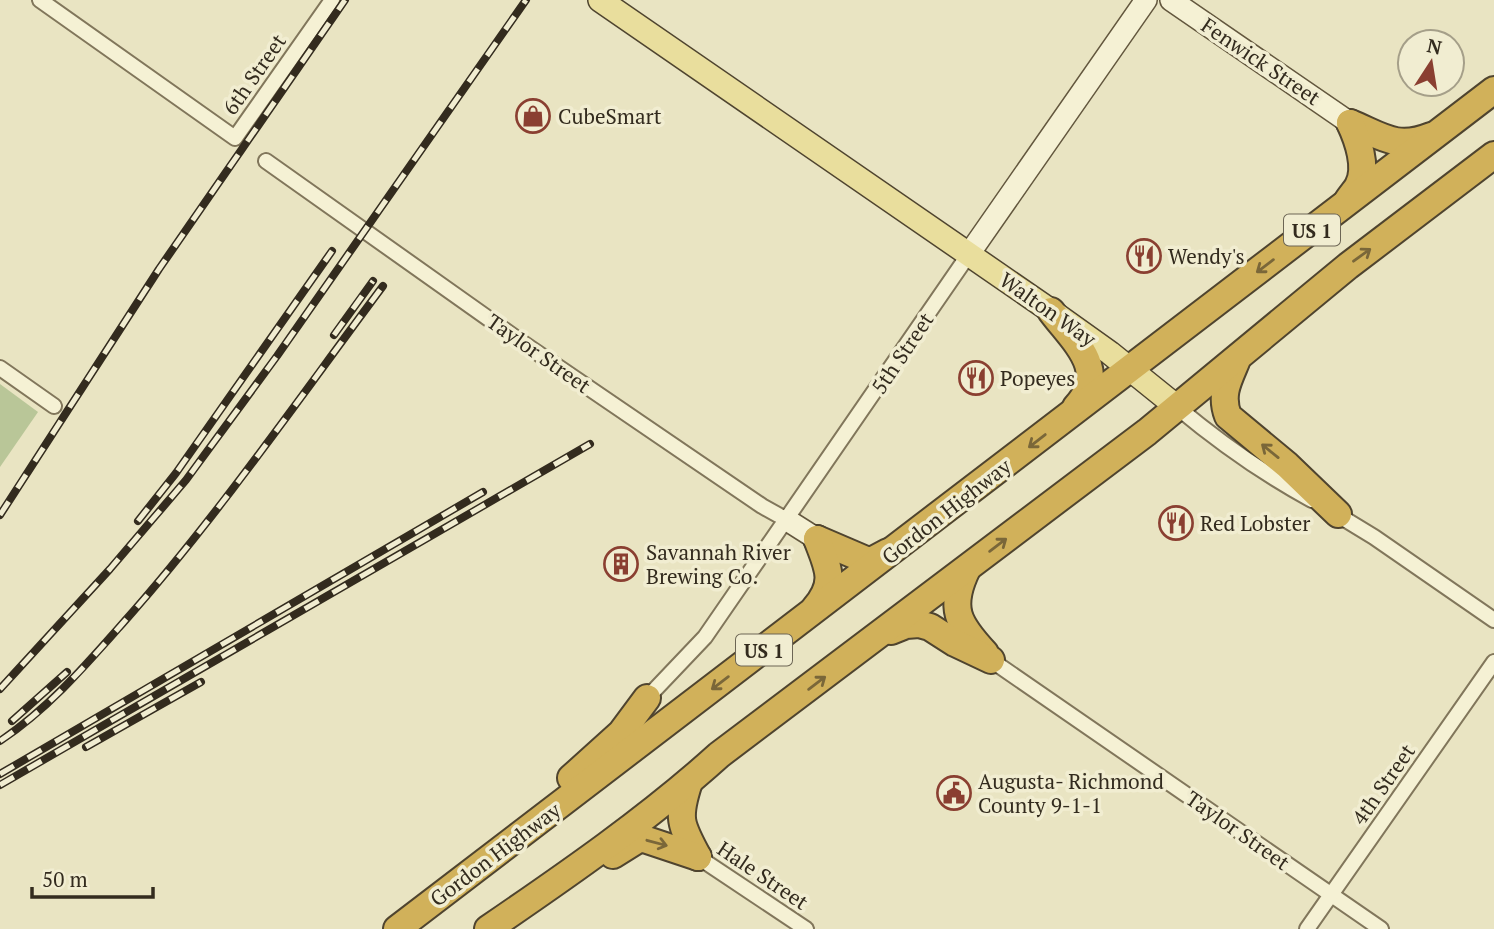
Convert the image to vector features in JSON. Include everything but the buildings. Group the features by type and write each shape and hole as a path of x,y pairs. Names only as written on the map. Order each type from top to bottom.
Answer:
{"highway":[{"name":"Gordon Highway","path":"397,929 1494,90"},
{"path":"1350,123 1394,142 1415,143 1439,133"},
{"path":"1343,206 1359,184 1361,175 1357,139 1350,123"},
{"name":"US 1","path":"490,929 883,634 1177,407 1348,266 1494,155"},
{"path":"1051,311 1086,360 1091,379 1086,396 1064,420"},
{"path":"1238,359 1224,394 1224,407 1228,416 1287,465 1338,514"},
{"path":"817,539 866,561 899,547"},
{"path":"807,617 825,596 829,579 827,565 817,539"},
{"path":"967,569 959,585 958,617 964,630 991,660"},
{"path":"883,634 906,625 919,624 930,627 955,643 991,660"},
{"path":"466,876 621,733 647,698"},
{"path":"689,782 682,803 681,821 684,833 698,857"},
{"path":"490,929 521,920 636,840 662,844 698,857"},
{"path":"521,920 547,887"}],"main road":[{"name":"Walton Way","path":"600,0 1051,311 1177,407"},
{"name":"5th Street","path":"969,254 1146,0"},
{"name":"Fenwick Street","path":"1171,0 1350,123"},
{"name":"Taylor Street","path":"787,520 817,539"}],"street":[{"name":"6th Street","path":"40,0 235,138 332,0"},
{"name":"Taylor Street","path":"265,161 520,341 762,506 787,520"},
{"name":"5th Street","path":"647,698 705,637 969,254"},
{"path":"0,368 54,406"},
{"name":"Walton Way","path":"1177,407 1203,429 1265,472 1338,514 1494,620"},
{"name":"Taylor Street","path":"991,660 1381,929"},
{"name":"4th Street","path":"1307,929 1494,662"},
{"name":"Hale Street","path":"698,857 806,929"}],"green space":[{"path":"0,384 38,412 0,467"}],"railway":[{"path":"0,515 159,269 345,0"},
{"path":"0,689 110,569 186,480 277,356 526,0"},
{"path":"138,521 176,473 332,251"},
{"path":"334,335 373,281"},
{"path":"0,741 18,729 65,686 158,583 256,458 383,286"},
{"path":"0,785 590,444"},
{"path":"0,774 483,492"},
{"path":"12,721 67,672"},
{"path":"86,747 201,682"}],"place":[{"name":"CubeSmart","path":"533,116"},
{"name":"Wendy's","path":"1144,256"},
{"name":"Popeyes","path":"976,378"},
{"name":"Red Lobster","path":"1176,523"},
{"name":"Savannah River Brewing Co.","path":"621,564"},
{"name":"Augusta- Richmond County 9-1-1","path":"954,793"}]}
